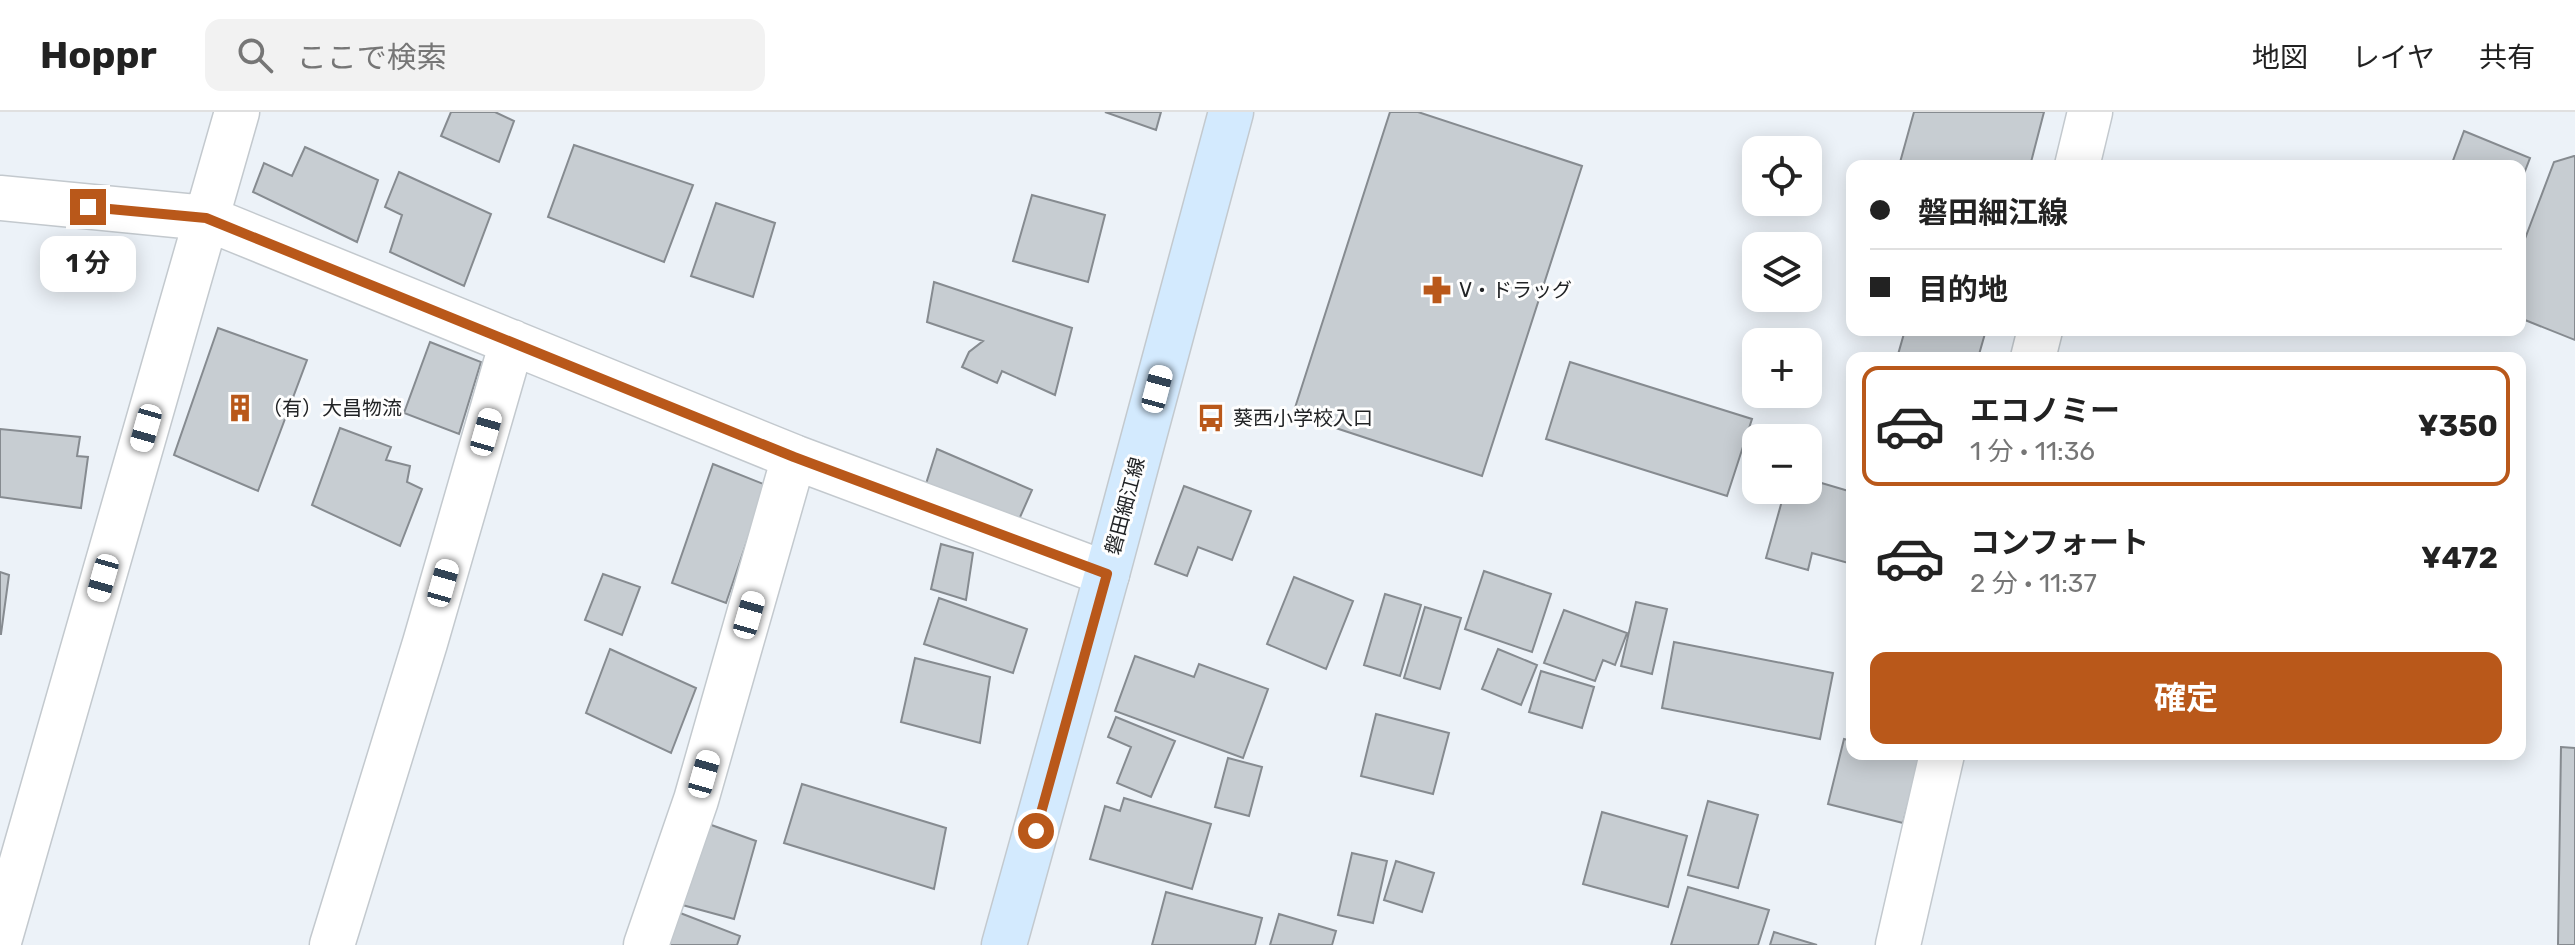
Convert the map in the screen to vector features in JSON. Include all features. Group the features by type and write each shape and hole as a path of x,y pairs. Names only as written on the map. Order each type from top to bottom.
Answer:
{"main road":[{"name":"磐田細江線","path":"1004,945 1231,112"}],"street":[{"path":"0,938 237,112"},
{"path":"2078,160 2090,112"},
{"path":"0,198 206,218 794,457 1107,574"},
{"path":"332,945 425,643 512,342"},
{"path":"646,945 696,800 794,457"},
{"path":"1898,945 1941,760"}],"building":[{"path":"451,112 495,112 514,121 499,162 441,136"},
{"path":"1105,112 1161,112 1156,130"},
{"name":"V・ドラッグ","path":"1390,112 1418,112 1582,166 1482,476 1293,414"},
{"path":"1914,112 2044,112 2032,160 1901,160"},
{"path":"2464,131 2530,158 2526,168 2526,160 2453,160"},
{"path":"574,145 693,185 664,262 548,217"},
{"path":"305,147 378,180 357,242 253,192 264,163 292,176"},
{"path":"2575,156 2575,340 2526,320 2526,236 2554,162"},
{"path":"399,172 491,214 464,286 390,252 402,215 385,207"},
{"path":"1032,195 1105,215 1088,282 1013,261"},
{"path":"716,203 775,223 753,297 691,276"},
{"path":"934,282 1072,328 1055,395 1002,371 997,383 962,367 969,352 983,341 927,322"},
{"name":"（有）大昌物流","path":"218,328 307,360 258,491 174,455"},
{"path":"1903,336 1984,336 1980,352 1899,352"},
{"path":"430,342 481,362 459,434 404,413"},
{"path":"1570,362 1752,419 1750,424 1742,424 1742,450 1727,496 1546,439"},
{"path":"340,428 391,447 386,460 410,466 407,482 422,489 400,546 312,505"},
{"path":"0,429 80,437 77,456 88,457 81,508 0,497"},
{"path":"937,449 1032,490 1017,524 925,487"},
{"path":"713,464 766,485 726,603 672,583"},
{"path":"1822,483 1846,490 1846,562 1812,553 1808,570 1766,558 1781,504 1822,504"},
{"path":"1184,486 1251,511 1232,560 1198,547 1187,576 1155,564"},
{"path":"941,544 973,553 966,600 931,589"},
{"path":"1484,571 1551,594 1532,652 1465,629"},
{"path":"0,572 9,575 1,634 0,634"},
{"path":"603,574 640,587 622,635 585,620"},
{"path":"1294,577 1353,601 1326,669 1267,644"},
{"path":"1385,594 1421,605 1400,676 1364,665"},
{"path":"939,598 1027,629 1013,673 924,644"},
{"path":"1636,602 1667,609 1652,674 1621,666"},
{"path":"1425,607 1461,618 1440,689 1404,678"},
{"path":"1564,610 1627,633 1615,665 1603,660 1595,681 1544,663"},
{"path":"1674,642 1833,673 1820,739 1662,708"},
{"path":"610,649 696,688 671,753 586,713"},
{"path":"1498,649 1537,665 1521,705 1482,689"},
{"path":"1135,656 1194,677 1199,664 1268,689 1243,758 1115,711"},
{"path":"915,658 990,677 980,743 901,722"},
{"path":"1541,671 1594,687 1582,728 1529,712"},
{"path":"1376,714 1449,733 1433,794 1361,776"},
{"path":"1116,717 1175,741 1151,797 1117,783 1131,747 1108,737"},
{"path":"1844,739 1846,760 1920,760 1903,823 1828,804"},
{"path":"2561,747 2575,748 2575,945 2558,945"},
{"path":"1228,758 1262,767 1249,816 1215,807"},
{"path":"802,784 946,828 934,889 784,843"},
{"path":"1124,798 1211,824 1192,889 1090,859 1105,806 1120,811"},
{"path":"1708,801 1758,815 1738,888 1688,875"},
{"path":"1602,812 1687,836 1668,907 1583,884"},
{"path":"703,822 756,841 734,919 675,903"},
{"path":"1352,853 1387,861 1373,923 1338,915"},
{"path":"1396,861 1434,873 1422,912 1384,900"},
{"path":"1688,887 1769,910 1758,945 1671,945"},
{"path":"1166,892 1262,918 1255,945 1152,945"},
{"path":"675,911 740,936 737,945 663,945"},
{"path":"1279,914 1336,931 1332,945 1270,945"},
{"path":"1774,932 1817,945 1770,945"}],"place":[{"name":"V・ドラッグ","path":"1437,290"},
{"name":"（有）大昌物流","path":"240,408"},
{"name":"葵西小学校入口","path":"1211,418"}],"route":[{"path":"88,207 206,218 794,457 1107,574 1036,831"}]}
